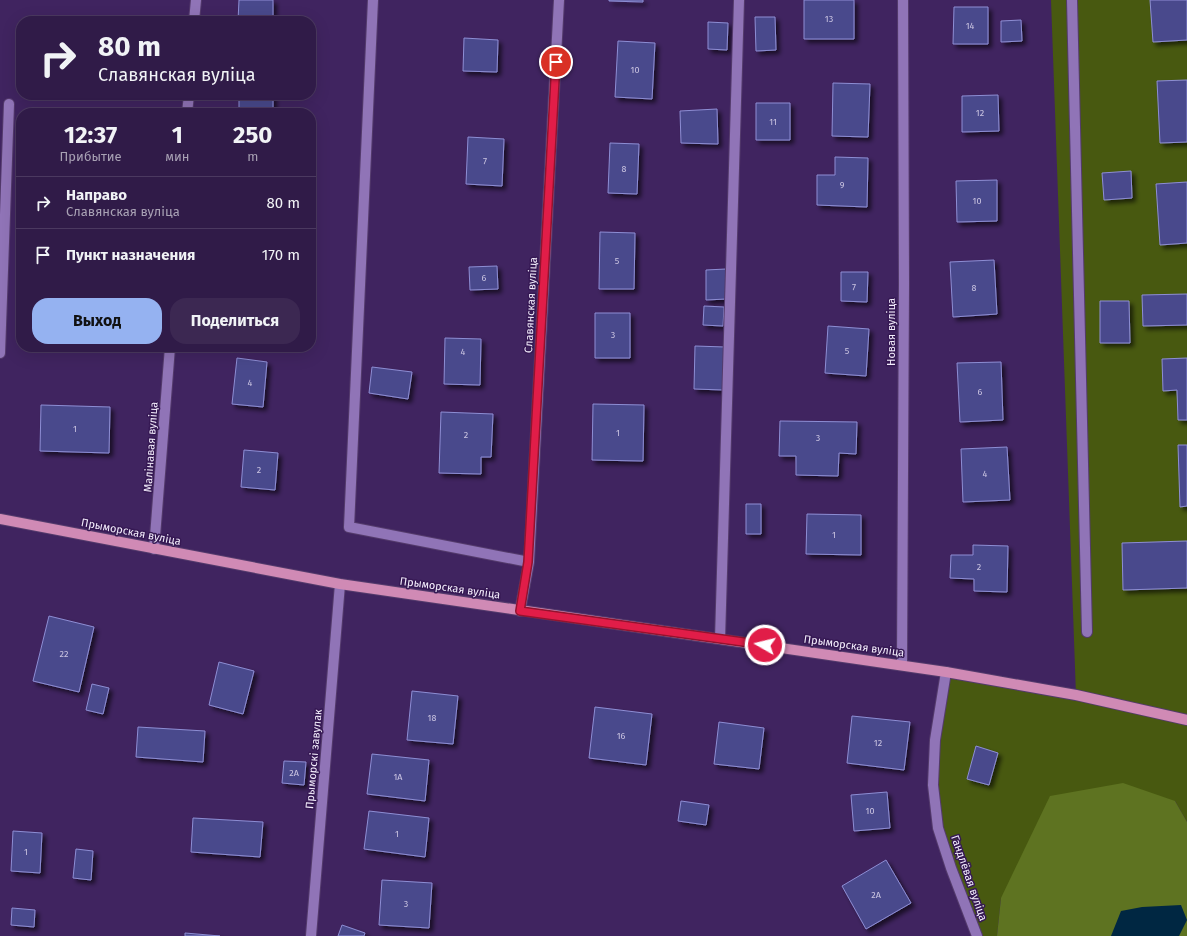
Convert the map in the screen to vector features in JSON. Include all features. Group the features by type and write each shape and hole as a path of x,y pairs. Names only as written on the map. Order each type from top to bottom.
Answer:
{"main road":[{"name":"Прыморская вуліца","path":"0,519 340,584 520,611 902,664 1076,695 1187,720"}],"street":[{"path":"194,16 196,0"},
{"path":"373,0 349,527 528,562"},
{"name":"Славянская вуліца","path":"520,611 528,562 559,0"},
{"path":"720,639 739,0"},
{"name":"Новая вуліца","path":"902,0 904,291 902,664"},
{"path":"1072,0 1087,632"},
{"path":"0,353 9,104"},
{"name":"Малінавая вуліца","path":"154,549 170,352"},
{"name":"Прыморскі завулак","path":"311,936 340,584"},
{"name":"Гандлёвая вуліца","path":"946,672 935,740 933,785 938,828 976,936"}],"green space":[{"path":"1051,0 1187,0 1187,822 1175,801 1001,898 997,936 977,936 951,868 933,785 946,672 1076,695"},
{"path":"1123,783 1175,801 1187,822 1187,936 997,936 1001,898 1050,796"}],"water":[{"path":"1181,905 1187,920 1179,936 1111,936 1121,911 1142,907"}],"building":[{"path":"239,0 273,0 273,16 238,16"},
{"path":"643,0 643,2 609,1"},
{"path":"804,0 854,0 854,39 804,39"},
{"path":"1150,0 1187,0 1187,40 1153,42"},
{"path":"954,7 988,7 988,44 953,44"},
{"path":"755,17 775,17 776,50 756,51"},
{"path":"1021,20 1022,41 1001,42 1001,21"},
{"path":"708,22 728,23 727,50 708,49"},
{"path":"464,38 498,40 497,72 463,71"},
{"path":"618,41 655,43 652,99 615,97"},
{"path":"1187,80 1187,142 1160,143 1157,81"},
{"path":"833,83 870,84 868,137 832,136"},
{"path":"998,95 999,131 962,132 962,96"},
{"path":"239,100 273,100 273,108 239,108"},
{"path":"756,103 790,103 790,140 756,140"},
{"path":"717,109 718,144 681,143 680,111"},
{"path":"468,137 504,139 502,186 466,184"},
{"path":"610,143 639,144 637,194 608,193"},
{"path":"835,157 868,158 867,207 817,205 817,175 835,175"},
{"path":"1131,171 1132,198 1104,200 1102,173"},
{"path":"997,180 997,221 957,222 956,181"},
{"path":"1187,182 1187,243 1160,245 1156,184"},
{"path":"600,232 635,233 634,289 599,289"},
{"path":"994,260 997,314 953,317 950,262"},
{"path":"497,266 498,289 470,290 469,267"},
{"path":"726,269 726,299 706,300 706,270"},
{"path":"841,272 868,272 867,302 841,301"},
{"path":"1187,294 1187,325 1143,326 1142,295"},
{"path":"1100,301 1129,301 1130,343 1100,343"},
{"path":"704,306 724,307 723,326 703,325"},
{"path":"595,313 630,313 630,358 595,358"},
{"path":"828,326 869,329 866,376 825,373"},
{"path":"445,338 481,339 480,385 444,384"},
{"path":"695,346 725,347 724,390 694,389"},
{"path":"237,358 267,362 263,407 232,404"},
{"path":"1187,358 1187,420 1178,420 1177,390 1163,391 1162,359"},
{"path":"1001,362 1003,420 960,422 957,363"},
{"path":"372,367 412,372 408,399 369,393"},
{"path":"593,404 644,405 643,461 592,460"},
{"path":"41,405 110,407 109,453 40,451"},
{"path":"441,412 493,414 491,457 481,457 481,474 439,473"},
{"path":"780,421 857,422 856,454 839,453 838,476 796,475 796,456 779,456"},
{"path":"1178,445 1187,445 1187,506 1180,507"},
{"path":"1007,447 1010,500 963,502 961,449"},
{"path":"244,450 278,453 275,490 241,487"},
{"path":"746,504 761,504 761,534 746,534"},
{"path":"807,514 861,515 861,555 806,554"},
{"path":"1187,541 1187,588 1123,590 1122,543"},
{"path":"973,545 1008,546 1007,592 974,591 974,579 950,578 951,555 973,555"},
{"path":"49,616 94,627 79,692 33,681"},
{"path":"219,662 254,671 243,714 209,705"},
{"path":"92,684 109,688 103,714 86,710"},
{"path":"412,691 458,696 453,744 407,740"},
{"path":"595,707 652,714 646,765 589,758"},
{"path":"852,716 910,722 904,770 847,763"},
{"path":"719,722 764,728 759,769 714,764"},
{"path":"138,727 205,731 203,762 136,757"},
{"path":"976,746 998,753 989,785 967,779"},
{"path":"372,754 429,760 425,801 367,794"},
{"path":"284,761 306,762 304,785 282,783"},
{"path":"887,792 890,828 854,831 851,795"},
{"path":"681,801 709,805 706,825 678,821"},
{"path":"369,811 429,818 425,857 364,849"},
{"path":"193,818 263,822 260,857 191,852"},
{"path":"13,831 42,833 40,873 11,871"},
{"path":"76,849 93,851 91,880 73,878"},
{"path":"886,860 911,903 866,929 842,886"},
{"path":"382,880 432,883 429,928 379,925"},
{"path":"12,908 35,910 34,927 11,925"},
{"path":"342,925 365,933 364,936 338,936"},
{"path":"185,933 220,936 185,936"}],"route":[{"path":"556,62 528,562 520,611 765,645"}]}
